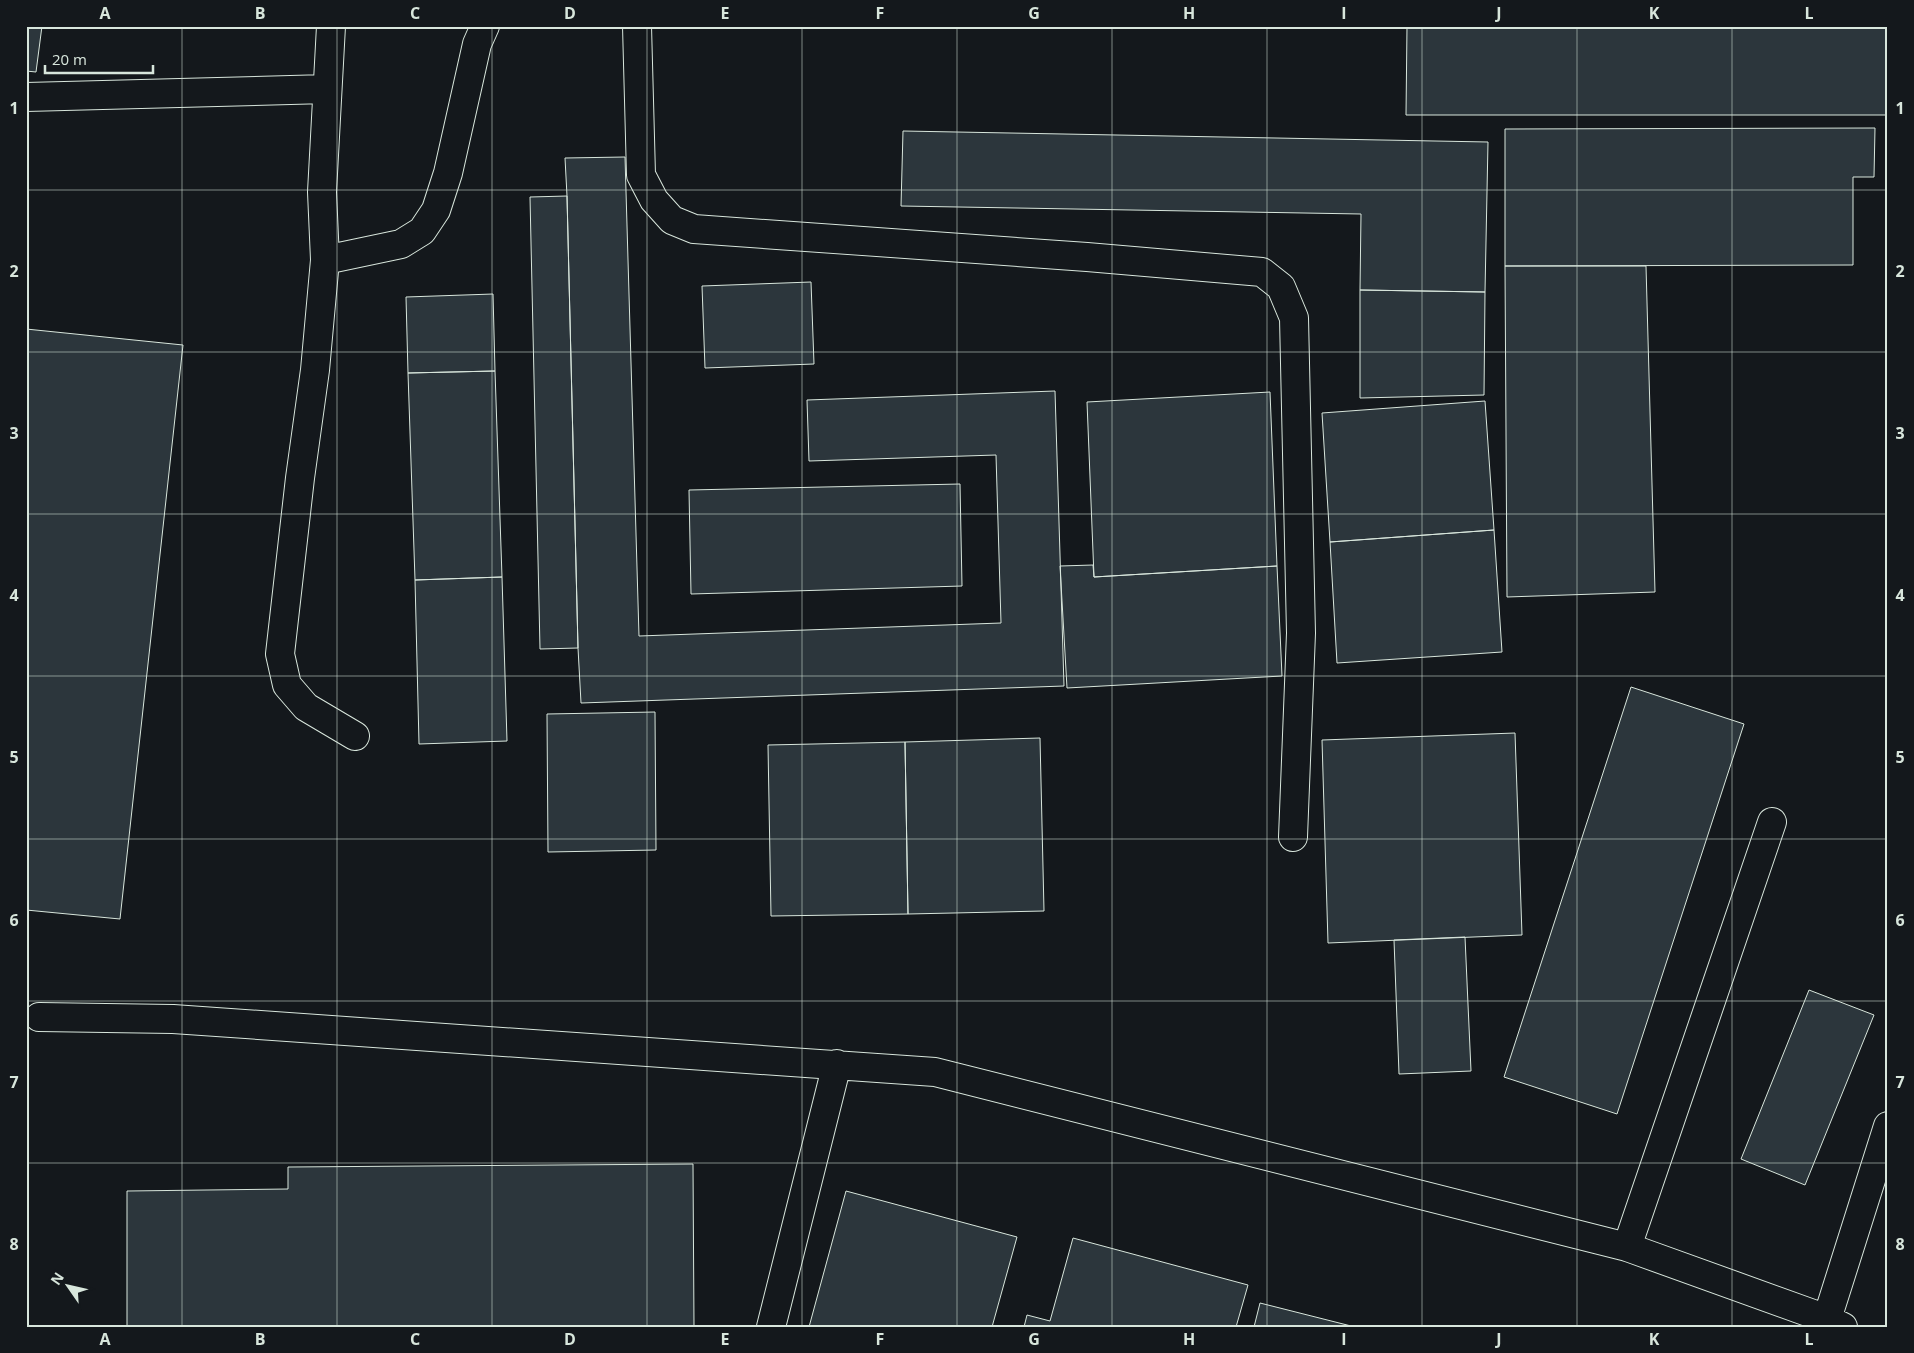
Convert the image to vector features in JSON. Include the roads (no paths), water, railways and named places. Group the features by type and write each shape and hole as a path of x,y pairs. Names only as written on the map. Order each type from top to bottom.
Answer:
{"street":[{"path":"331,26 322,192 325,260 315,370 300,478 280,654 287,685 306,707 355,736"},
{"path":"325,260 402,244 422,231 436,210 448,173 477,44 486,26"},
{"path":"637,26 641,175 654,200 672,220 694,230 1087,256 1262,272 1281,287 1294,318 1301,633 1293,837"},
{"path":"26,97 327,89"},
{"path":"1627,1248 1772,822"},
{"path":"39,1017 173,1019 935,1072 1627,1248 1835,1323 1888,1126"},
{"path":"771,1327 837,1064"}]}
